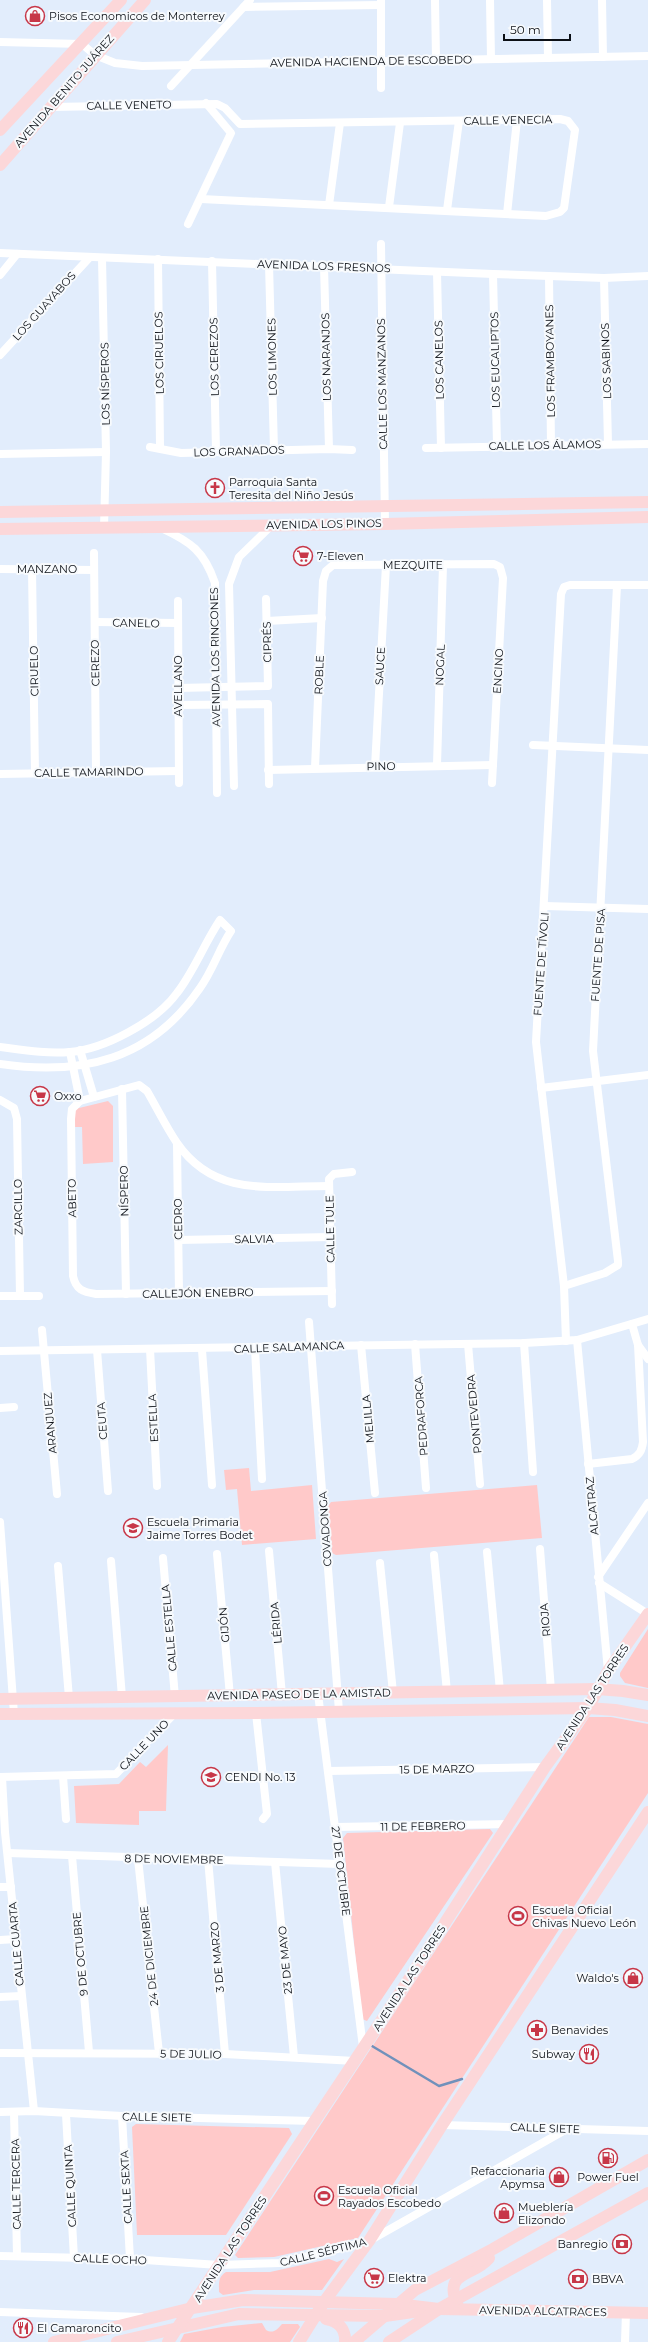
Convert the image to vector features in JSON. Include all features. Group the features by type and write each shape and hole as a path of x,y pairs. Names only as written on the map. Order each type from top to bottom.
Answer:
{"street":[{"name":"AVENIDA BENITO JUÁREZ","path":"0,130 82,44 121,0"},
{"name":"AVENIDA BENITO JUÁREZ","path":"0,165 52,107 95,55 145,0"},
{"path":"171,86 192,65 250,0"},
{"path":"435,0 436,59"},
{"path":"490,0 491,59"},
{"path":"546,0 548,58"},
{"path":"602,0 603,57"},
{"path":"244,7 381,3 382,88"},
{"path":"0,42 82,44"},
{"name":"AVENIDA HACIENDA DE ESCOBEDO","path":"82,44 95,55 115,63 127,65 382,62 436,59 648,56"},
{"path":"188,224 231,133 206,103"},
{"name":"CALLE VENETO","path":"52,107 206,103"},
{"name":"CALLE VENECIA","path":"201,199 389,207 546,216 560,212 564,208 575,138 575,130 568,121 560,119 400,123 240,124 223,107 217,104 206,103"},
{"path":"506,214 517,120"},
{"path":"447,210 459,121"},
{"path":"329,205 340,123"},
{"path":"389,207 400,123"},
{"name":"CALLE LOS MANZANOS","path":"381,244 380,268 385,524"},
{"name":"AVENIDA LOS FRESNOS","path":"0,253 89,258 212,261 380,268 437,272 604,278 648,276"},
{"path":"0,274 17,254"},
{"name":"LOS GUAYABOS","path":"0,355 89,258"},
{"name":"LOS NÍSPEROS","path":"102,258 106,452 104,528"},
{"name":"LOS CIRUELOS","path":"158,259 160,448"},
{"name":"LOS CEREZOS","path":"212,261 216,452"},
{"name":"LOS LIMONES","path":"269,264 274,450"},
{"name":"LOS NARANJOS","path":"324,266 329,449"},
{"name":"LOS CANELOS","path":"437,272 441,448"},
{"name":"LOS EUCALIPTOS","path":"493,274 497,445"},
{"name":"LOS FRAMBOYANES","path":"549,276 551,446"},
{"name":"LOS SABINOS","path":"604,278 608,444"},
{"name":"CALLE LOS ÁLAMOS","path":"426,448 497,445 551,446 648,444"},
{"name":"LOS GRANADOS","path":"150,447 181,453 329,449 352,450"},
{"path":"0,454 106,452"},
{"name":"AVENIDA LOS PINOS","path":"0,512 89,512 648,502"},
{"path":"524,505 524,520"},
{"path":"89,512 86,520 89,528"},
{"name":"AVENIDA LOS PINOS","path":"0,529 104,528 155,525 385,524 648,517"},
{"name":"AVENIDA LOS RINCONES","path":"155,525 193,545 203,555 215,582 217,793"},
{"name":"AVENIDA LOS RINCONES","path":"234,786 229,584 238,557 272,525"},
{"name":"CEREZO","path":"94,553 96,772"},
{"name":"MEZQUITE","path":"323,581 326,571 333,565 494,564 500,567 503,578"},
{"name":"SAUCE","path":"375,767 386,565"},
{"name":"NOGAL","path":"437,765 443,565"},
{"name":"MANZANO","path":"0,569 94,570"},
{"name":"CIRUELO","path":"32,569 35,773"},
{"name":"ENCINO","path":"492,783 503,578"},
{"name":"ROBLE","path":"316,768 323,581"},
{"path":"215,582 229,584"},
{"path":"617,586 648,585"},
{"name":"FUENTE DE TÍVOLI","path":"566,1341 564,1286 536,1042 545,906 560,594 564,586 617,586"},
{"name":"FUENTE DE PISA","path":"564,1286 605,1273 618,1265 593,1051 593,1024 601,907 617,586"},
{"name":"CIPRÉS","path":"231,687 268,686 266,599"},
{"name":"AVELLANO","path":"178,601 179,783"},
{"path":"267,621 322,618"},
{"name":"CANELO","path":"95,622 178,623"},
{"path":"178,688 231,687"},
{"path":"178,705 268,704 269,784"},
{"path":"533,745 648,750"},
{"name":"PINO","path":"268,770 437,765 493,765"},
{"name":"CALLE TAMARINDO","path":"0,774 178,771"},
{"path":"545,906 648,909"},
{"path":"0,1047 41,1052 70,1052 80,1050 127,1032 168,1004 191,972 220,920 231,931 200,989 165,1028 127,1052 73,1067 47,1069 0,1064"},
{"path":"80,1050 94,1097"},
{"path":"70,1052 80,1101 136,1085 143,1087 177,1144 205,1172 227,1183 240,1185 329,1186"},
{"path":"541,1088 596,1080 648,1075"},
{"name":"NÍSPERO","path":"122,1089 126,1294"},
{"name":"ZARCILLO","path":"0,1100 10,1104 14,1108 17,1119 20,1296"},
{"name":"ABETO","path":"73,1276 71,1119 72,1109 80,1101"},
{"name":"CEDRO","path":"177,1144 179,1294"},
{"name":"CALLE TULE","path":"332,1304 329,1179 333,1174 352,1172"},
{"name":"SALVIA","path":"178,1240 331,1237"},
{"name":"CALLEJÓN ENEBRO","path":"73,1276 75,1284 79,1290 88,1293 179,1294 332,1291"},
{"path":"0,1296 39,1296"},
{"name":"CALLE SALAMANCA","path":"0,1351 150,1349 202,1350 311,1346 566,1341 577,1340 648,1319"},
{"name":"COVADONGA","path":"309,1322 339,1711"},
{"path":"588,1464 632,1459 638,1456 642,1450 643,1442 638,1346 632,1324"},
{"name":"ARANJUEZ","path":"42,1330 57,1494"},
{"name":"ALCATRAZ","path":"577,1340 598,1580 608,1671"},
{"path":"524,1343 533,1472"},
{"name":"PEDRAFORCA","path":"415,1344 426,1488"},
{"name":"PONTEVEDRA","path":"468,1344 480,1484"},
{"name":"MELILLA","path":"361,1345 374,1492"},
{"path":"638,1346 648,1359"},
{"name":"ESTELLA","path":"150,1349 157,1486"},
{"path":"255,1349 262,1479"},
{"name":"CEUTA","path":"97,1350 108,1491"},
{"path":"202,1350 212,1484"},
{"path":"0,1408 14,1407"},
{"path":"648,1503 598,1580 648,1614"},
{"path":"0,1522 14,1714"},
{"name":"RIOJA","path":"540,1549 551,1690"},
{"name":"LÉRIDA","path":"269,1551 282,1695"},
{"path":"488,1552 500,1691"},
{"name":"GIJÓN","path":"217,1554 230,1696"},
{"path":"434,1555 447,1692"},
{"name":"CALLE ESTELLA","path":"164,1558 176,1697"},
{"path":"111,1561 122,1697"},
{"path":"380,1563 393,1693"},
{"path":"58,1566 69,1698"},
{"name":"AVENIDA LAS TORRES","path":"168,2342 192,2308 314,2120 355,2061 510,1824 545,1767 588,1708 608,1671 648,1614"},
{"path":"0,1642 9,1642"},
{"name":"AVENIDA PASEO DE LA AMISTAD","path":"0,1699 551,1690 623,1691 648,1695"},
{"name":"27 DE OCTUBRE","path":"318,1694 364,2047"},
{"name":"AVENIDA PASEO DE LA AMISTAD","path":"0,1714 256,1713 588,1708 615,1710 648,1716"},
{"name":"CALLE UNO","path":"1,1777 116,1774 174,1713"},
{"path":"256,1713 267,1814 263,1819"},
{"name":"15 DE MARZO","path":"328,1771 545,1767"},
{"path":"63,1776 66,1819"},
{"name":"CALLE CUARTA","path":"1,1777 2,1832 8,1853 21,1996 34,2111"},
{"path":"299,2342 324,2302 369,2241 442,2125 648,1812"},
{"name":"11 DE FEBRERO","path":"335,1827 510,1824"},
{"name":"8 DE NOVIEMBRE","path":"8,1853 138,1859 208,1859 340,1864"},
{"name":"9 DE OCTUBRE","path":"72,1856 89,2052"},
{"name":"24 DE DICIEMBRE","path":"138,1859 159,2053"},
{"name":"3 DE MARZO","path":"208,1859 225,2054"},
{"name":"23 DE MAYO","path":"275,1862 294,2057"},
{"path":"0,1887 11,1887"},
{"path":"0,1940 16,1939"},
{"path":"0,1997 21,1996"},
{"name":"5 DE JULIO","path":"0,2053 89,2052 225,2054 355,2061"},
{"name":"CALLE SIETE","path":"0,2112 34,2111 122,2116 314,2120"},
{"name":"CALLE TERCERA","path":"14,2112 17,2256"},
{"name":"CALLE QUINTA","path":"66,2114 74,2258"},
{"name":"CALLE SEXTA","path":"122,2116 130,2259"},
{"name":"CALLE SIETE","path":"442,2125 648,2131"},
{"name":"CALLE SÉPTIMA","path":"219,2265 281,2263 369,2241 567,2129"},
{"path":"354,2342 415,2290 493,2249 648,2160"},
{"path":"493,2249 486,2261 457,2278 452,2290 457,2305 648,2193"},
{"name":"CALLE OCHO","path":"0,2256 130,2259 219,2265"},
{"path":"54,2342 192,2308 248,2300 397,2304 439,2309"},
{"name":"AVENIDA ALCATRACES","path":"439,2309 457,2305 648,2313"},
{"path":"115,2328 117,2342 180,2326 239,2314 315,2317 385,2316 439,2309"},
{"path":"389,2342 439,2309"},
{"path":"0,2312 155,2318"},
{"path":"625,2342 626,2312"},
{"path":"315,2317 338,2323 344,2331 345,2342"}],"shaded area":[{"path":"108,1101 113,1106 113,1162 83,1164 82,1127 75,1127 75,1109"},
{"path":"249,1468 251,1491 312,1485 316,1539 242,1545 237,1489 226,1490 224,1470"},
{"path":"537,1485 542,1538 336,1555 332,1553 328,1506 331,1502"},
{"path":"648,1629 648,1688 625,1683 620,1676 620,1673"},
{"path":"589,1717 611,1717 648,1724 648,1793 358,2238 274,2257 238,2258 235,2255"},
{"path":"168,1745 166,1811 139,1811 139,1825 76,1823 74,1786 119,1784 140,1762 146,1767"},
{"path":"490,1829 493,1833 367,2021 362,2019 343,1838 347,1833"},
{"path":"136,2124 289,2128 292,2134 226,2235 137,2235 132,2127"},
{"path":"329,2259 337,2262 344,2259 322,2290 254,2290 223,2295 219,2292 220,2278 226,2272 270,2272"},
{"path":"262,2323 266,2330 271,2332 277,2330 282,2324 298,2324 300,2327 290,2342 180,2342 184,2334 222,2327"}],"waterway":[{"path":"372,2046 439,2086 462,2079"}],"place":[{"name":"Pisos Economicos de Monterrey","path":"35,16"},
{"name":"Parroquia Santa Teresita del Niño Jesús","path":"215,488"},
{"name":"7-Eleven","path":"303,556"},
{"name":"Oxxo","path":"40,1096"},
{"name":"Escuela Primaria Jaime Torres Bodet","path":"133,1528"},
{"name":"CENDI No. 13","path":"211,1777"},
{"name":"Escuela Oficial Chivas Nuevo León","path":"518,1916"},
{"name":"Waldo's","path":"633,1978"},
{"name":"Benavides","path":"537,2030"},
{"name":"Subway","path":"589,2054"},
{"name":"Power Fuel","path":"608,2158"},
{"name":"Refaccionaria Apymsa","path":"559,2177"},
{"name":"Escuela Oficial Rayados Escobedo","path":"324,2196"},
{"name":"Mueblería Elizondo","path":"504,2213"},
{"name":"Banregio","path":"622,2244"},
{"name":"Elektra","path":"374,2278"},
{"name":"BBVA","path":"578,2279"},
{"name":"El Camaroncito","path":"23,2328"}]}
